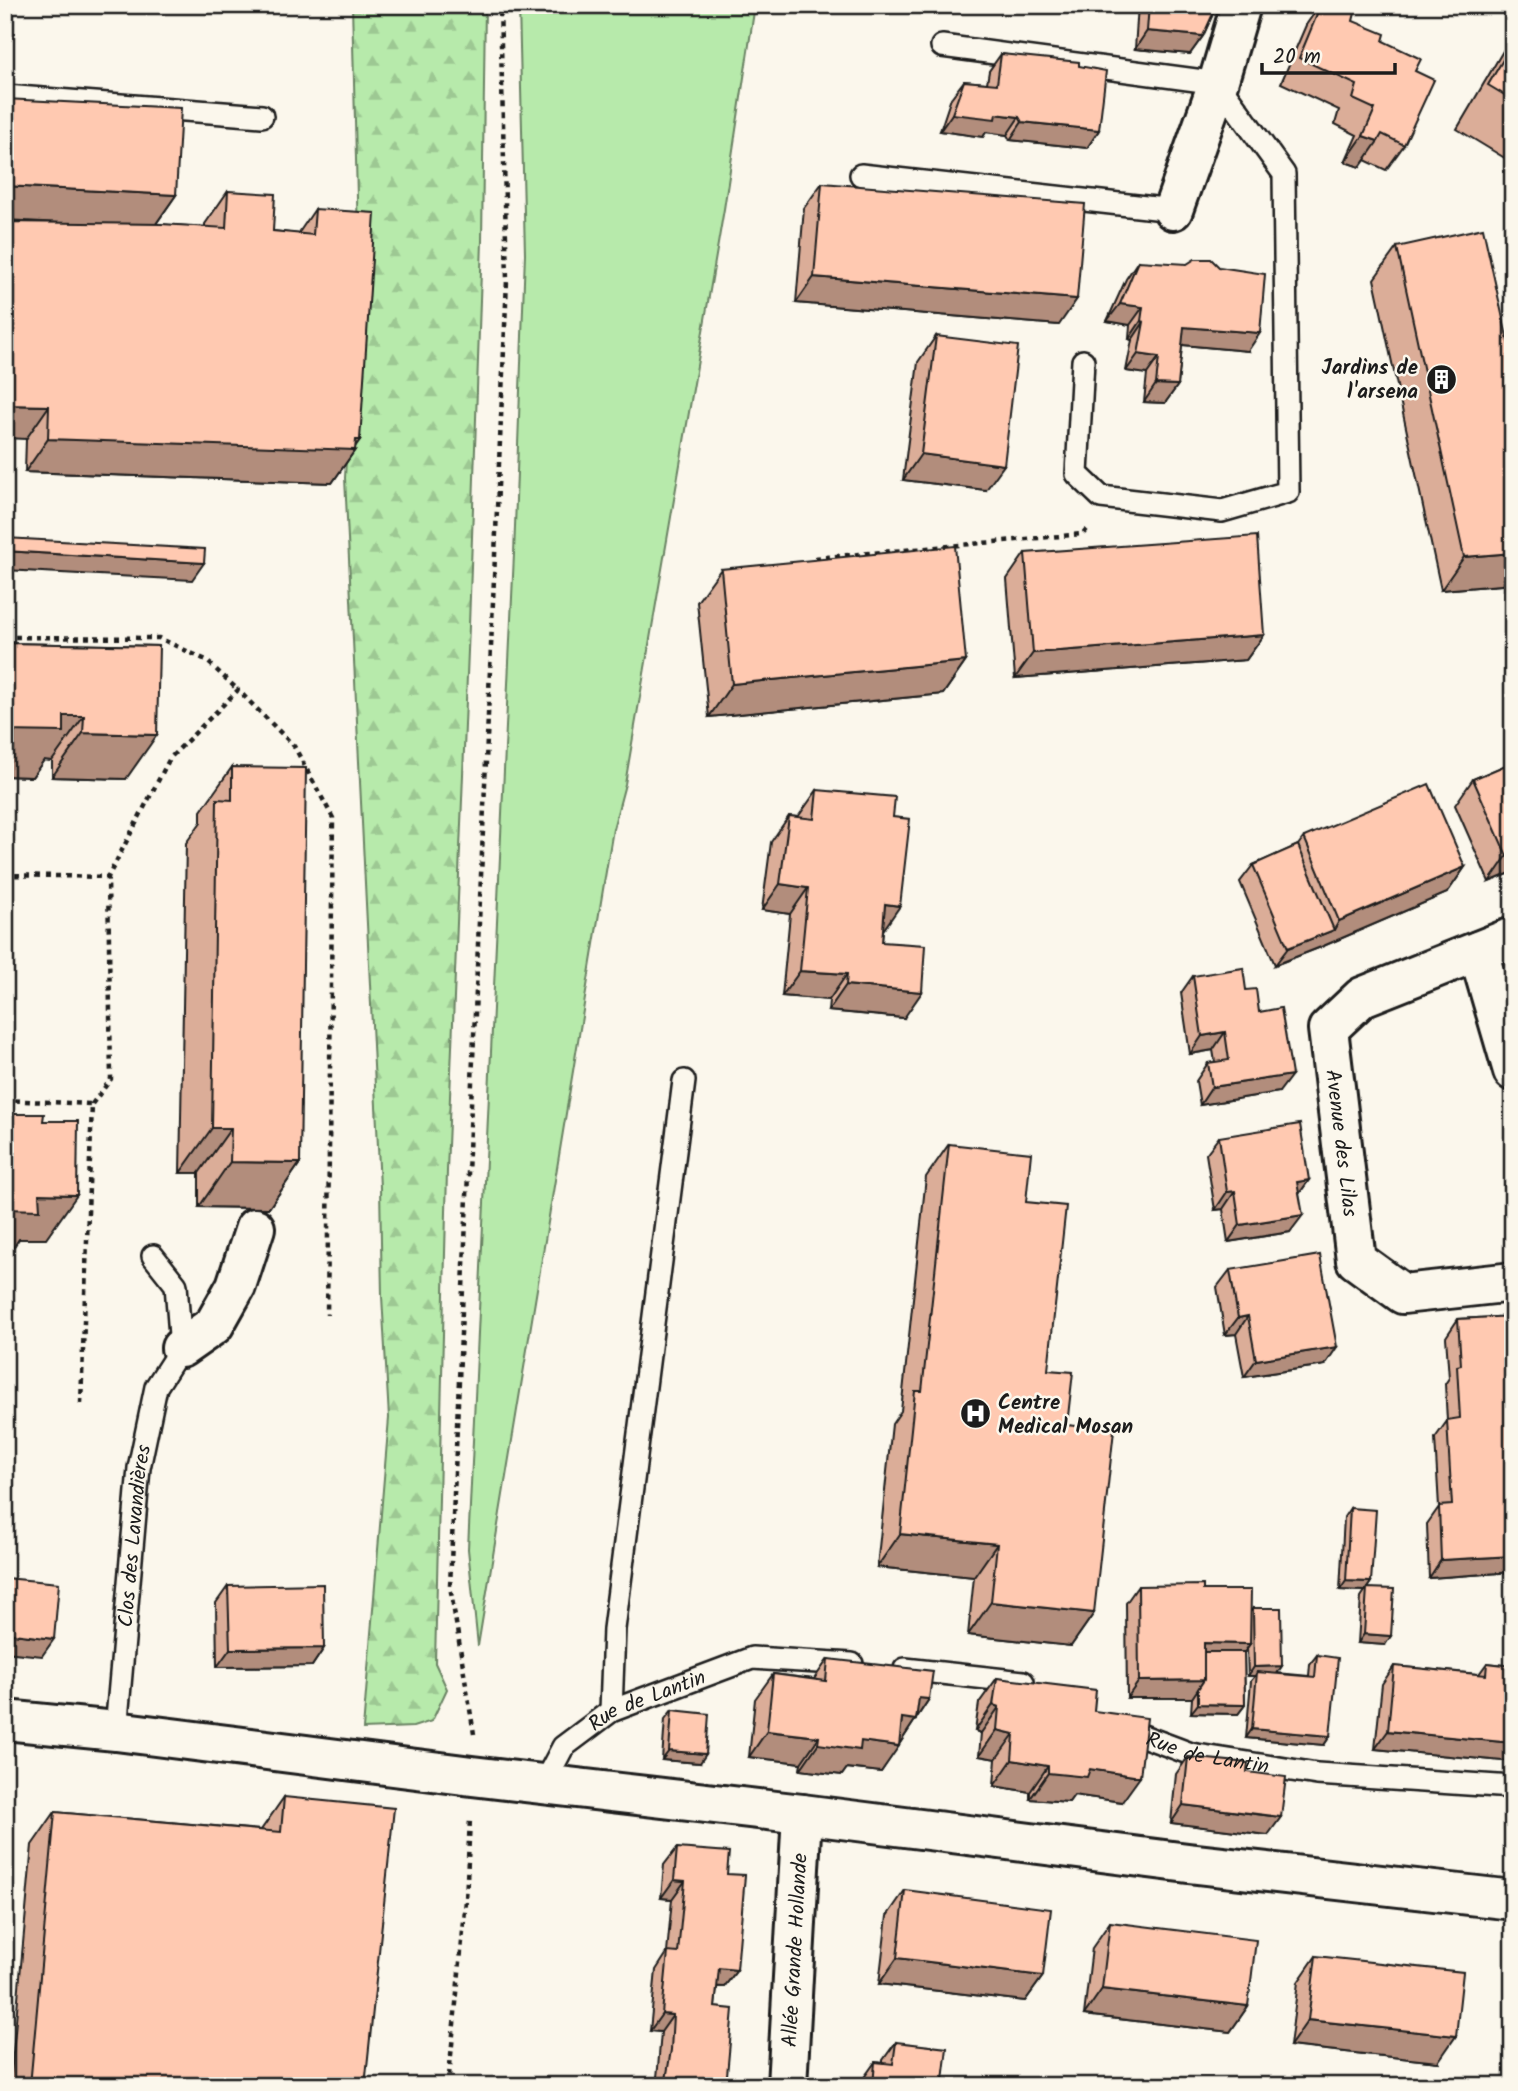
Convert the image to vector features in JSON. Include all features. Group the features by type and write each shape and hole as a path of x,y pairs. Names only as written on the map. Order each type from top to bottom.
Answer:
{"street":[{"path":"1173,210 1218,83 1241,5"},
{"name":"Avenue des Lilas","path":"1513,937 1362,997 1328,1029 1356,1260 1403,1294 1513,1282"},
{"path":"1478,951 1513,1071"},
{"name":"Clos des Lavandières","path":"181,1348 214,1325 236,1286 255,1228"},
{"path":"5,1720 117,1731 542,1785 1513,1900"},
{"name":"Allée Grande Hollande","path":"787,2086 802,1814"}],"lane":[{"path":"942,46 1218,83 1284,174 1288,492 1222,512 1101,497 1077,474 1083,361"},
{"path":"5,96 262,116"},
{"path":"861,175 1173,210"},
{"path":"611,1711 614,1629 684,1081"},
{"path":"153,1256 176,1285 181,1348"},
{"name":"Clos des Lavandières","path":"117,1731 139,1468 156,1387 181,1348"},
{"name":"Rue de Lantin","path":"542,1785 563,1747 611,1711 751,1658 834,1662 1042,1684"},
{"name":"Rue de Lantin","path":"1098,1715 1109,1723 1191,1754 1317,1774 1513,1787"}],"path":[{"path":"448,2086 466,1900 476,1744 450,1586 507,281 500,5"},
{"path":"815,558 1083,534 1119,499"},
{"path":"5,637 159,638 206,660 295,746 333,818 327,1315"},
{"path":"81,1404 92,1104 111,1079 108,877 170,758 238,690"},
{"path":"5,875 108,877"},
{"path":"5,1100 92,1104"}],"green space":[{"path":"352,5 485,5 482,241 447,1171 435,1663 447,1689 432,1721 413,1727 363,1729 389,1418 345,478 358,236"},
{"path":"519,5 755,5 724,209 625,784 613,829 478,1646 468,1549 514,554 525,254"}],"building":[{"path":"1149,5 1217,5 1203,36 1147,31"},
{"path":"1321,5 1337,5 1355,13 1353,21 1385,34 1383,41 1421,59 1415,71 1434,80 1404,145 1382,134 1378,141 1363,136 1375,109 1353,99 1357,85 1299,58"},
{"path":"1513,43 1513,100 1488,85"},
{"path":"1001,54 1079,62 1079,66 1106,71 1099,130 1022,122 1019,117 996,114 995,119 952,114 964,81 997,84"},
{"path":"5,99 181,108 176,195 5,186"},
{"path":"822,183 1085,204 1077,299 814,277"},
{"path":"228,191 275,194 273,231 313,235 315,209 375,213 360,440 356,440 355,450 48,439 49,406 5,405 5,222 161,224 226,228"},
{"name":"Jardins de l'arsena","path":"1483,228 1513,364 1513,553 1464,557 1397,247"},
{"path":"1195,259 1211,259 1219,267 1265,274 1260,333 1184,327 1178,385 1156,384 1159,357 1138,354 1144,322 1141,321 1143,307 1120,304 1138,261 1187,264"},
{"path":"936,336 1018,346 1004,465 921,454"},
{"path":"1257,536 1264,635 1033,653 1025,553"},
{"path":"5,538 205,549 204,563 5,551"},
{"path":"955,546 966,661 732,684 721,569"},
{"path":"5,643 159,646 157,735 83,733 84,716 64,716 64,732 5,731"},
{"path":"1513,762 1513,854 1507,856 1473,779"},
{"path":"232,767 306,768 300,1163 230,1162 231,1128 212,1128 217,799 232,800"},
{"path":"1429,784 1465,867 1339,921 1304,837"},
{"path":"817,790 895,797 893,817 910,819 900,906 885,904 882,942 925,945 922,992 846,985 847,974 800,971 808,888 780,884 789,816 814,819"},
{"path":"1298,845 1334,930 1288,948 1253,865"},
{"path":"1243,968 1246,990 1256,989 1259,1012 1281,1008 1292,1075 1212,1087 1208,1063 1229,1060 1225,1032 1202,1036 1193,976"},
{"path":"5,1114 44,1114 43,1121 78,1121 77,1195 39,1194 40,1210 5,1209"},
{"path":"1300,1124 1309,1180 1297,1182 1303,1215 1240,1225 1235,1191 1227,1192 1219,1137"},
{"name":"Centre Medical Mosan","path":"949,1144 1031,1153 1026,1202 1066,1206 1048,1370 1073,1372 1067,1425 1114,1430 1094,1613 991,1602 997,1544 900,1534 915,1391 922,1391"},
{"path":"1320,1255 1337,1347 1256,1360 1248,1316 1238,1318 1230,1270"},
{"path":"1513,1316 1513,1556 1441,1560 1439,1506 1452,1505 1447,1420 1460,1418 1458,1319"},
{"path":"1350,1508 1376,1510 1371,1582 1346,1581"},
{"path":"5,1578 59,1583 54,1639 5,1633"},
{"path":"323,1584 324,1648 230,1649 228,1586"},
{"path":"1203,1585 1203,1590 1251,1590 1250,1644 1204,1643 1204,1680 1139,1681 1138,1586"},
{"path":"1367,1588 1394,1589 1391,1636 1364,1634"},
{"path":"1253,1608 1281,1608 1282,1666 1254,1667"},
{"path":"1204,1652 1244,1652 1245,1705 1198,1704 1198,1689 1204,1680"},
{"path":"1317,1655 1338,1658 1330,1736 1252,1729 1257,1672 1315,1677"},
{"path":"828,1659 933,1671 929,1699 919,1698 916,1720 902,1718 899,1746 861,1741 860,1750 818,1744 819,1737 767,1731 773,1674 826,1681"},
{"path":"1487,1663 1513,1666 1513,1743 1388,1731 1394,1666 1486,1675"},
{"path":"997,1678 1096,1690 1094,1711 1147,1718 1140,1777 1090,1769 1087,1777 1048,1773 1048,1766 1012,1760 1014,1734 997,1730 999,1707 993,1705"},
{"path":"672,1710 709,1714 706,1754 669,1751"},
{"path":"1188,1757 1248,1763 1247,1772 1286,1777 1281,1817 1183,1805"},
{"path":"284,1797 394,1808 365,2086 30,2086 55,1812 281,1832"},
{"path":"677,1848 729,1852 727,1874 745,1875 737,1970 719,1968 715,2007 733,2009 726,2086 665,2086 673,2015 662,2014 668,1952 678,1953 685,1881 674,1880"},
{"path":"905,1890 1051,1909 1043,1976 897,1958"},
{"path":"1110,1922 1256,1940 1248,2006 1102,1989"},
{"path":"1316,1956 1463,1972 1456,2036 1308,2020"},
{"path":"896,2042 947,2048 943,2080 933,2079 932,2086 873,2086 875,2062 893,2064"}],"place":[{"name":"Jardins de l'arsena","path":"1441,379"},
{"name":"Centre Medical Mosan","path":"975,1414"}]}
